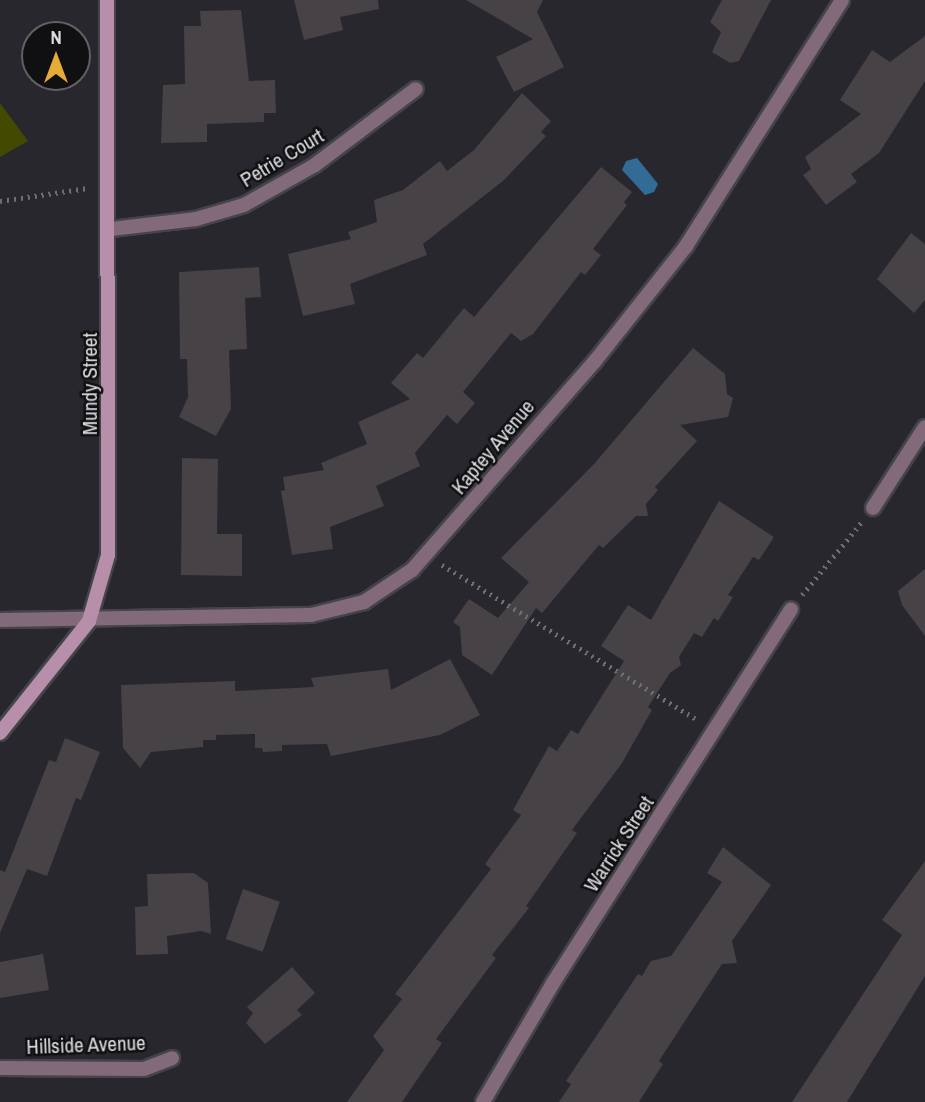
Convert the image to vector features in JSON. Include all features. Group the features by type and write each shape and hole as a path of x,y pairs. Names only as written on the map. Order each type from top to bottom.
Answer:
{"street":[{"name":"Mundy Street","path":"0,733 89,621 108,555 111,520 111,229 107,0"},
{"name":"Kaptey Avenue","path":"0,620 89,621 133,616 270,617 344,610 385,590 428,555 596,361 686,246 842,0"},
{"name":"Petrie Court","path":"111,229 197,219 244,205 315,166 416,89"},
{"path":"873,508 925,427"},
{"name":"Warrick Street","path":"483,1102 553,982 717,730 791,609"},
{"name":"Hillside Avenue","path":"0,1068 144,1069 172,1058"}],"path":[{"path":"0,201 88,188"},
{"path":"791,609 873,508"},
{"path":"428,555 581,653 717,730"}],"green space":[{"path":"0,103 28,141 0,157"}],"water":[{"path":"637,158 658,184 654,192 645,195 622,170 626,161"}],"building":[{"path":"294,0 378,0 379,9 340,17 343,30 304,40"},
{"path":"466,0 543,0 537,12 564,67 514,92 496,57 533,39"},
{"path":"722,0 771,0 739,61 730,63 712,52 721,32 710,22"},
{"path":"241,10 249,81 275,80 276,113 264,113 264,122 207,124 207,142 161,143 163,85 185,84 184,26 201,26 200,11"},
{"path":"925,36 925,81 879,153 851,174 857,182 826,205 803,175 811,169 805,157 861,114 840,100 872,50 890,62"},
{"path":"522,93 551,121 541,132 546,136 504,180 423,244 427,255 350,284 355,304 303,316 288,254 351,239 348,232 377,222 374,200 403,190 440,161 447,171 474,150"},
{"path":"601,167 632,192 624,202 627,205 593,249 601,255 585,275 581,272 533,334 521,341 511,333 463,392 475,403 457,424 447,415 415,453 420,466 376,486 384,506 330,527 333,549 292,555 281,491 285,490 283,477 324,470 321,463 367,444 358,422 410,399 391,383 417,353 423,358 464,308 474,317"},
{"path":"911,233 925,244 925,300 914,313 877,279"},
{"path":"259,267 261,297 245,298 247,349 229,350 231,409 216,436 179,417 188,397 187,359 180,359 179,272"},
{"path":"693,348 725,374 727,394 733,398 728,417 680,425 697,441 655,487 658,490 646,504 648,516 636,516 603,548 599,545 542,613 536,608 492,675 462,655 460,627 453,622 469,599 498,618 529,582 501,558 594,464"},
{"path":"182,458 218,459 217,534 242,534 242,576 181,575"},
{"path":"719,501 774,537 759,560 753,557 728,595 733,597 718,621 714,618 702,637 694,633 679,657 681,665 670,673 648,707 652,710 622,763 572,830 577,833 526,906 529,908 492,955 496,958 436,1039 442,1043 402,1102 347,1102 384,1050 373,1036 402,999 395,994 491,869 485,864 521,815 513,810 549,746 557,751 571,730 578,734 624,661 601,646 628,605 651,620"},
{"path":"925,569 925,636 902,605 898,591"},
{"path":"450,659 480,715 440,735 331,756 327,744 282,745 282,751 263,752 262,748 255,748 255,734 216,735 216,740 203,740 203,747 151,752 140,768 123,748 121,685 235,681 235,691 314,687 311,678 388,669 391,690"},
{"path":"65,738 100,752 81,800 76,798 47,876 27,869 0,933 0,870 5,872 49,760 56,762"},
{"path":"723,847 771,885 732,941 737,963 722,964 659,1061 663,1064 639,1102 559,1102 571,1084 566,1081 638,974 642,976 651,961 671,956 722,882 707,873"},
{"path":"925,861 925,976 847,1102 792,1102 902,935 882,920"},
{"path":"194,873 208,883 211,934 201,931 167,936 168,954 136,955 135,907 148,906 147,874"},
{"path":"243,889 280,902 263,952 226,939"},
{"path":"43,954 49,990 0,998 0,962"},
{"path":"292,967 315,993 297,1010 302,1015 265,1044 246,1023 253,1013 247,1007"}]}
